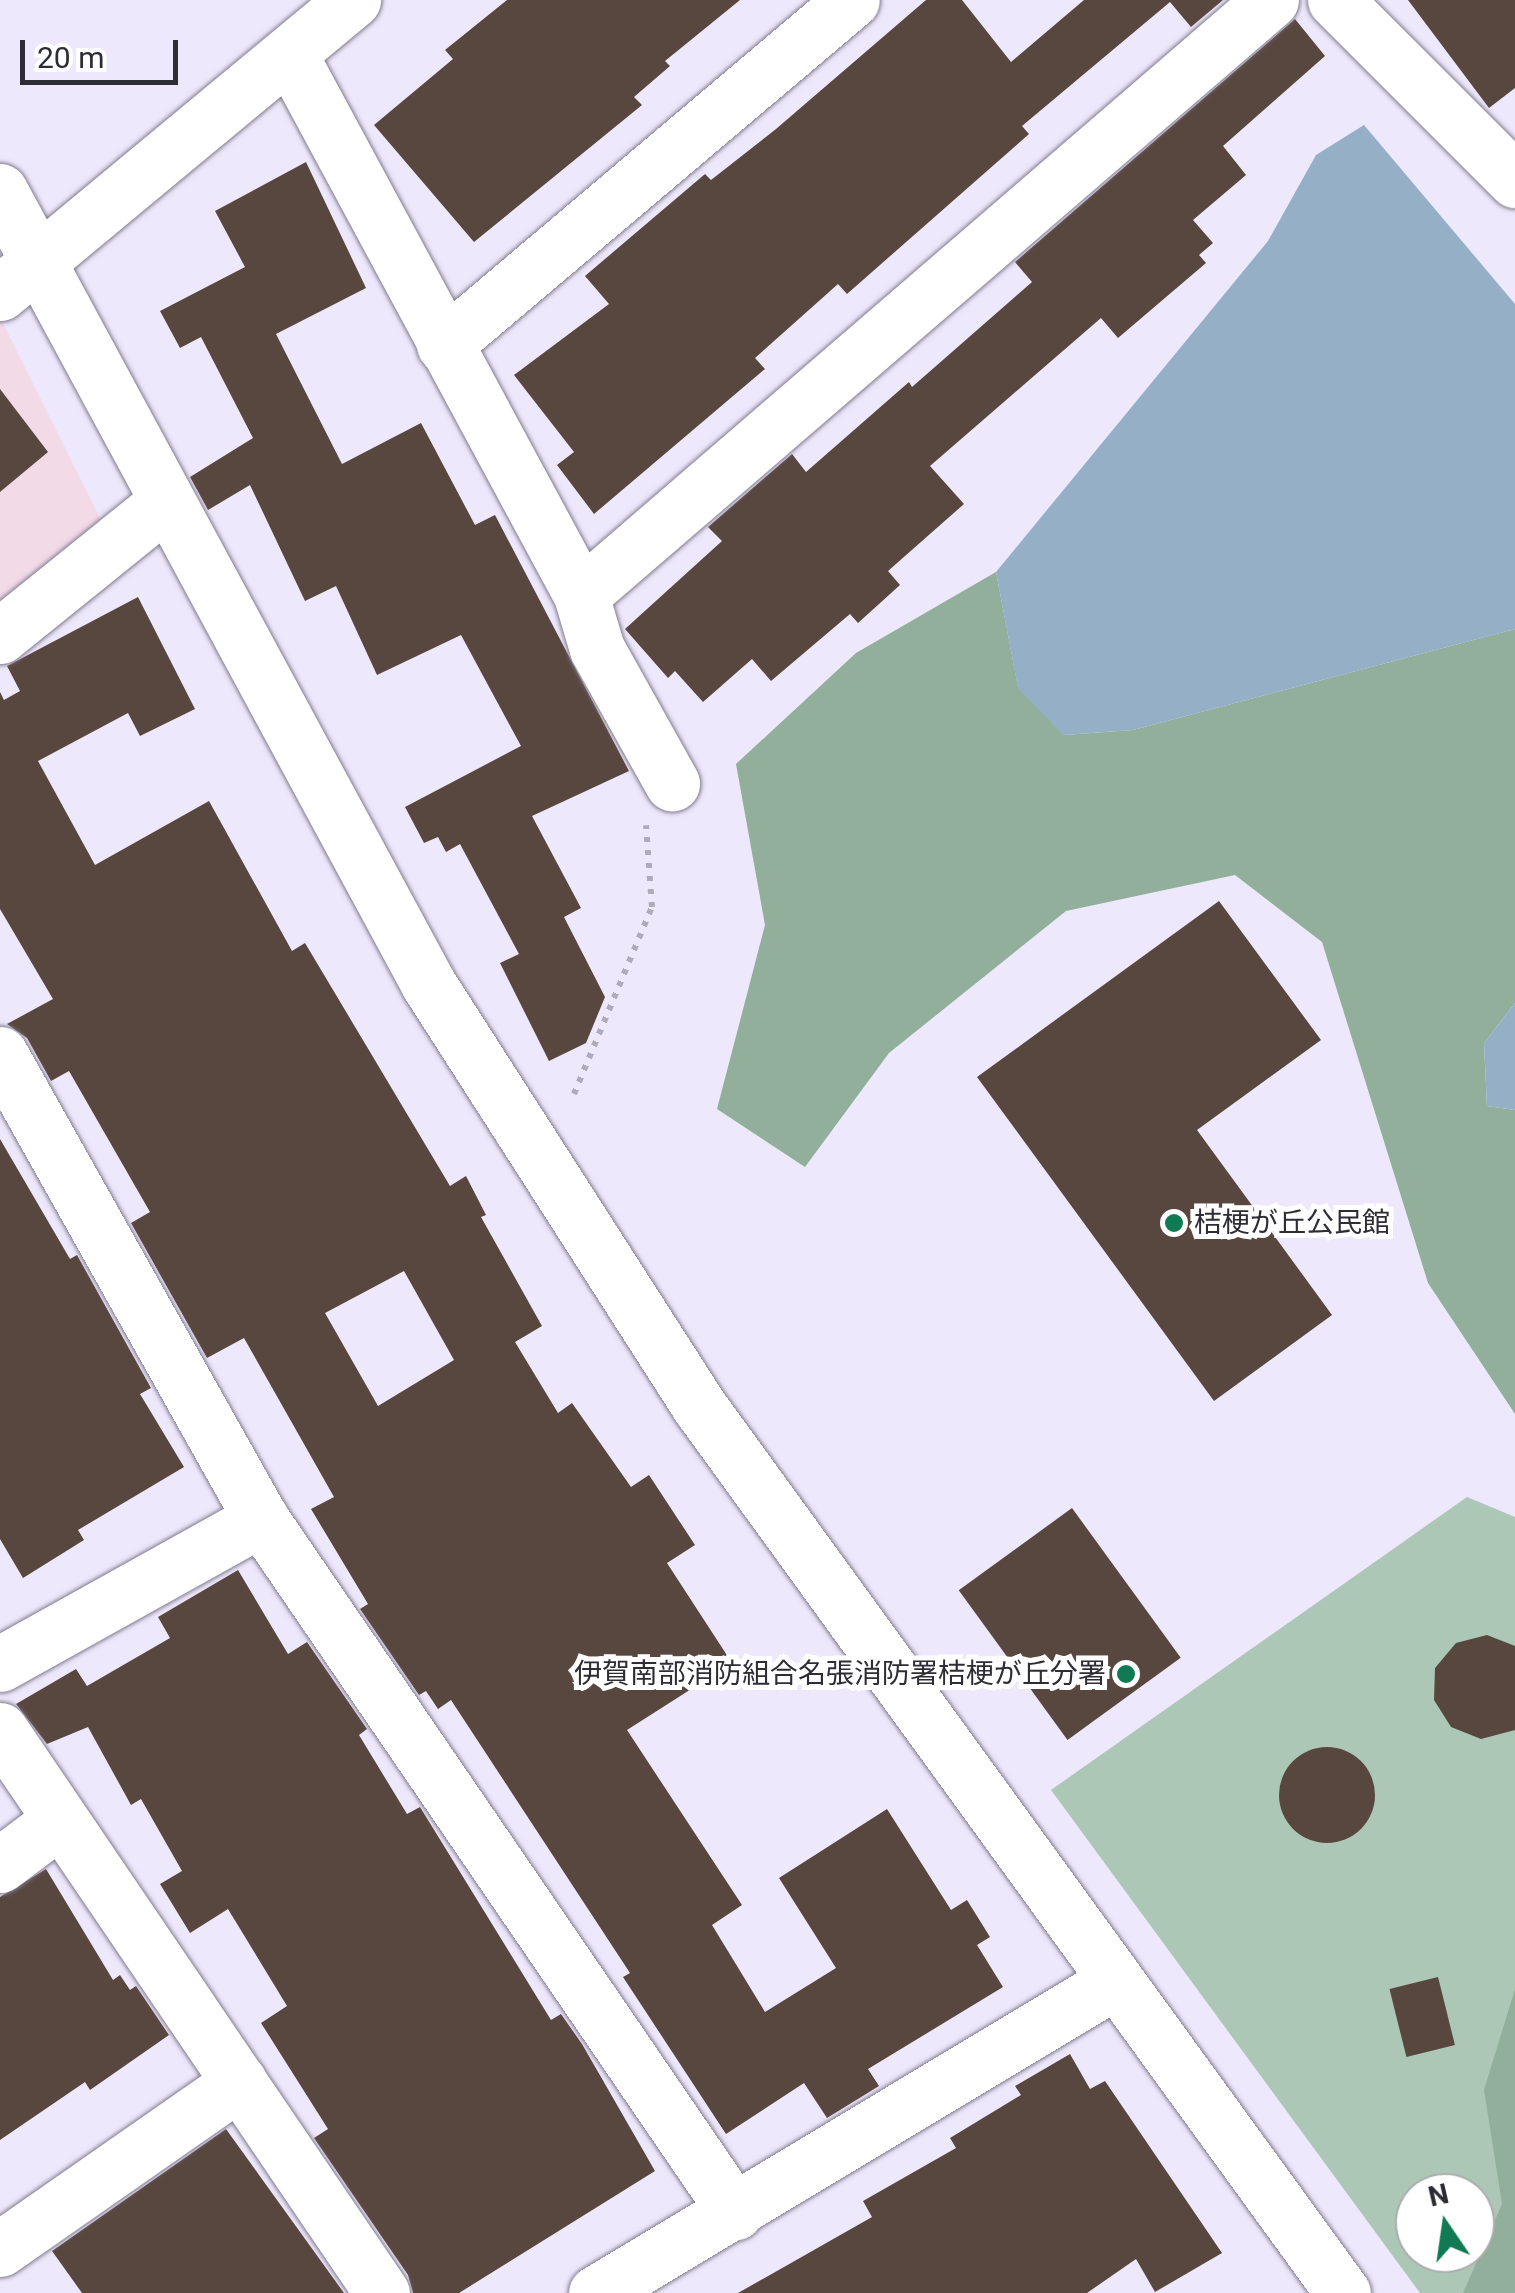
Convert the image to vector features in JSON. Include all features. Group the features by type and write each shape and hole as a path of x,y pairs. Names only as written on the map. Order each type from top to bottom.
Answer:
{"street":[{"path":"19,277 291,57 353,0"},
{"path":"444,345 852,0"},
{"path":"580,594 1271,0"},
{"path":"1334,0 1515,180"},
{"path":"291,57 580,594 597,649 672,783"},
{"path":"0,192 19,277 166,502 429,985 656,1338 1114,1982 1324,2287"},
{"path":"0,636 166,502"},
{"path":"0,1054 261,1519 736,2212"},
{"path":"0,1664 261,1519"},
{"path":"0,1730 382,2293"},
{"path":"0,1865 60,1820"},
{"path":"596,2293 1114,1982"},
{"path":"0,2248 239,2082"}],"path":[{"path":"574,1094 652,908 643,835 655,797 672,783"}],"shaded area":[{"path":"0,317 101,520 0,604"}],"green space":[{"path":"996,572 1018,687 1064,735 1133,730 1515,629 1515,1003 1484,1043 1487,1106 1515,1110 1515,1414 1428,1283 1322,942 1235,875 1066,911 889,1053 805,1167 717,1109 765,925 736,764 856,653"},
{"path":"1467,1497 1515,1517 1515,2293 1420,2293 1405,2273 1495,2273 1495,2173 1395,2173 1395,2259 1051,1790"},
{"path":"1515,1989 1515,2293 1463,2293 1472,2273 1495,2273 1495,2220 1502,2204 1484,2090"}],"water":[{"path":"1364,125 1515,304 1515,629 1133,730 1063,735 1018,688 996,572 1268,241 1316,155"},
{"path":"1515,1003 1515,1110 1487,1106 1484,1043"}],"building":[{"path":"507,0 740,0 665,61 670,66 634,97 642,105 474,242 374,125 453,59 445,50"},
{"path":"926,0 962,0 1011,62 1084,0 1223,0 1191,27 1170,2 1022,126 1029,134 847,294 838,284 755,358 765,369 594,514 557,465 574,452 514,375 609,304 585,276 705,174 711,180 776,129"},
{"path":"1408,0 1515,0 1515,88 1489,108"},
{"path":"1295,19 1325,56 1223,146 1246,175 1193,220 1213,243 1199,255 1206,263 1118,338 1101,318 930,466 964,504 888,571 900,585 858,623 850,614 771,681 752,659 703,702 675,671 668,678 625,629 722,541 708,527 792,454 806,472 909,382 912,387 1032,282 1015,262"},
{"path":"306,162 366,288 276,334 342,464 421,423 475,525 495,515 629,771 532,816 581,908 564,917 605,997 586,1043 549,1061 500,963 519,954 460,844 446,852 438,837 424,843 405,807 521,746 461,635 377,675 336,586 305,601 250,485 208,510 190,477 253,438 201,337 180,348 160,311 245,267 215,211"},
{"path":"0,389 48,452 0,492"},
{"path":"138,597 195,709 140,736 128,713 38,761 95,865 209,801 292,951 305,943 450,1186 466,1176 486,1215 481,1217 542,1326 515,1342 558,1413 572,1403 631,1487 649,1475 695,1545 667,1563 732,1663 627,1730 742,1905 712,1925 765,2012 836,1968 779,1878 887,1809 951,1910 967,1900 990,1937 977,1945 1003,1987 868,2069 879,2086 827,2118 804,2083 726,2134 623,1977 630,1973 451,1700 438,1709 426,1691 419,1695 360,1609 368,1604 311,1509 334,1497 244,1338 207,1358 131,1223 150,1212 69,1071 51,1081 27,1038 7,1024 53,999 0,909 0,692 4,700 20,691 7,666","holes":["404,1271 454,1360 378,1406 325,1313"]},
{"name":"桔梗が丘公民館","path":"1219,901 1321,1040 1197,1130 1332,1315 1214,1401 977,1077"},
{"path":"0,1139 70,1259 77,1255 151,1388 140,1394 184,1467 78,1530 84,1540 23,1578 0,1539"},
{"path":"1072,1508 1181,1658 1067,1740 959,1590"},
{"path":"238,1570 288,1654 307,1642 367,1729 359,1735 407,1814 420,1807 551,2020 561,2014 582,2044 655,2171 459,2293 413,2293 408,2275 314,2138 328,2129 261,2023 287,2006 228,1909 190,1933 160,1884 182,1871 141,1799 131,1805 88,1727 47,1744 16,1704 76,1669 87,1686 170,1638 158,1617"},
{"path":"1487,1635 1515,1646 1515,1730 1481,1739 1451,1727 1434,1700 1435,1668 1456,1643"},
{"path":"1327,1747 1345,1751 1361,1761 1371,1777 1375,1795 1371,1813 1361,1829 1345,1839 1327,1843 1309,1839 1293,1829 1283,1813 1279,1795 1283,1777 1293,1761 1309,1751"},
{"path":"46,1869 113,1980 120,1975 130,1990 136,1986 169,2035 90,2090 85,2082 0,2140 0,1897"},
{"path":"1438,1977 1455,2045 1406,2057 1389,1989"},
{"path":"1070,2054 1090,2089 1105,2081 1222,2253 1155,2292 1136,2259 1087,2293 738,2293 872,2217 863,2201 956,2148 950,2138 1021,2095 1015,2086"},
{"path":"226,2129 344,2293 82,2293 52,2251"}],"place":[{"name":"桔梗が丘公民館","path":"1174,1223"},
{"name":"伊賀南部消防組合名張消防署桔梗が丘分署","path":"1126,1674"}]}
